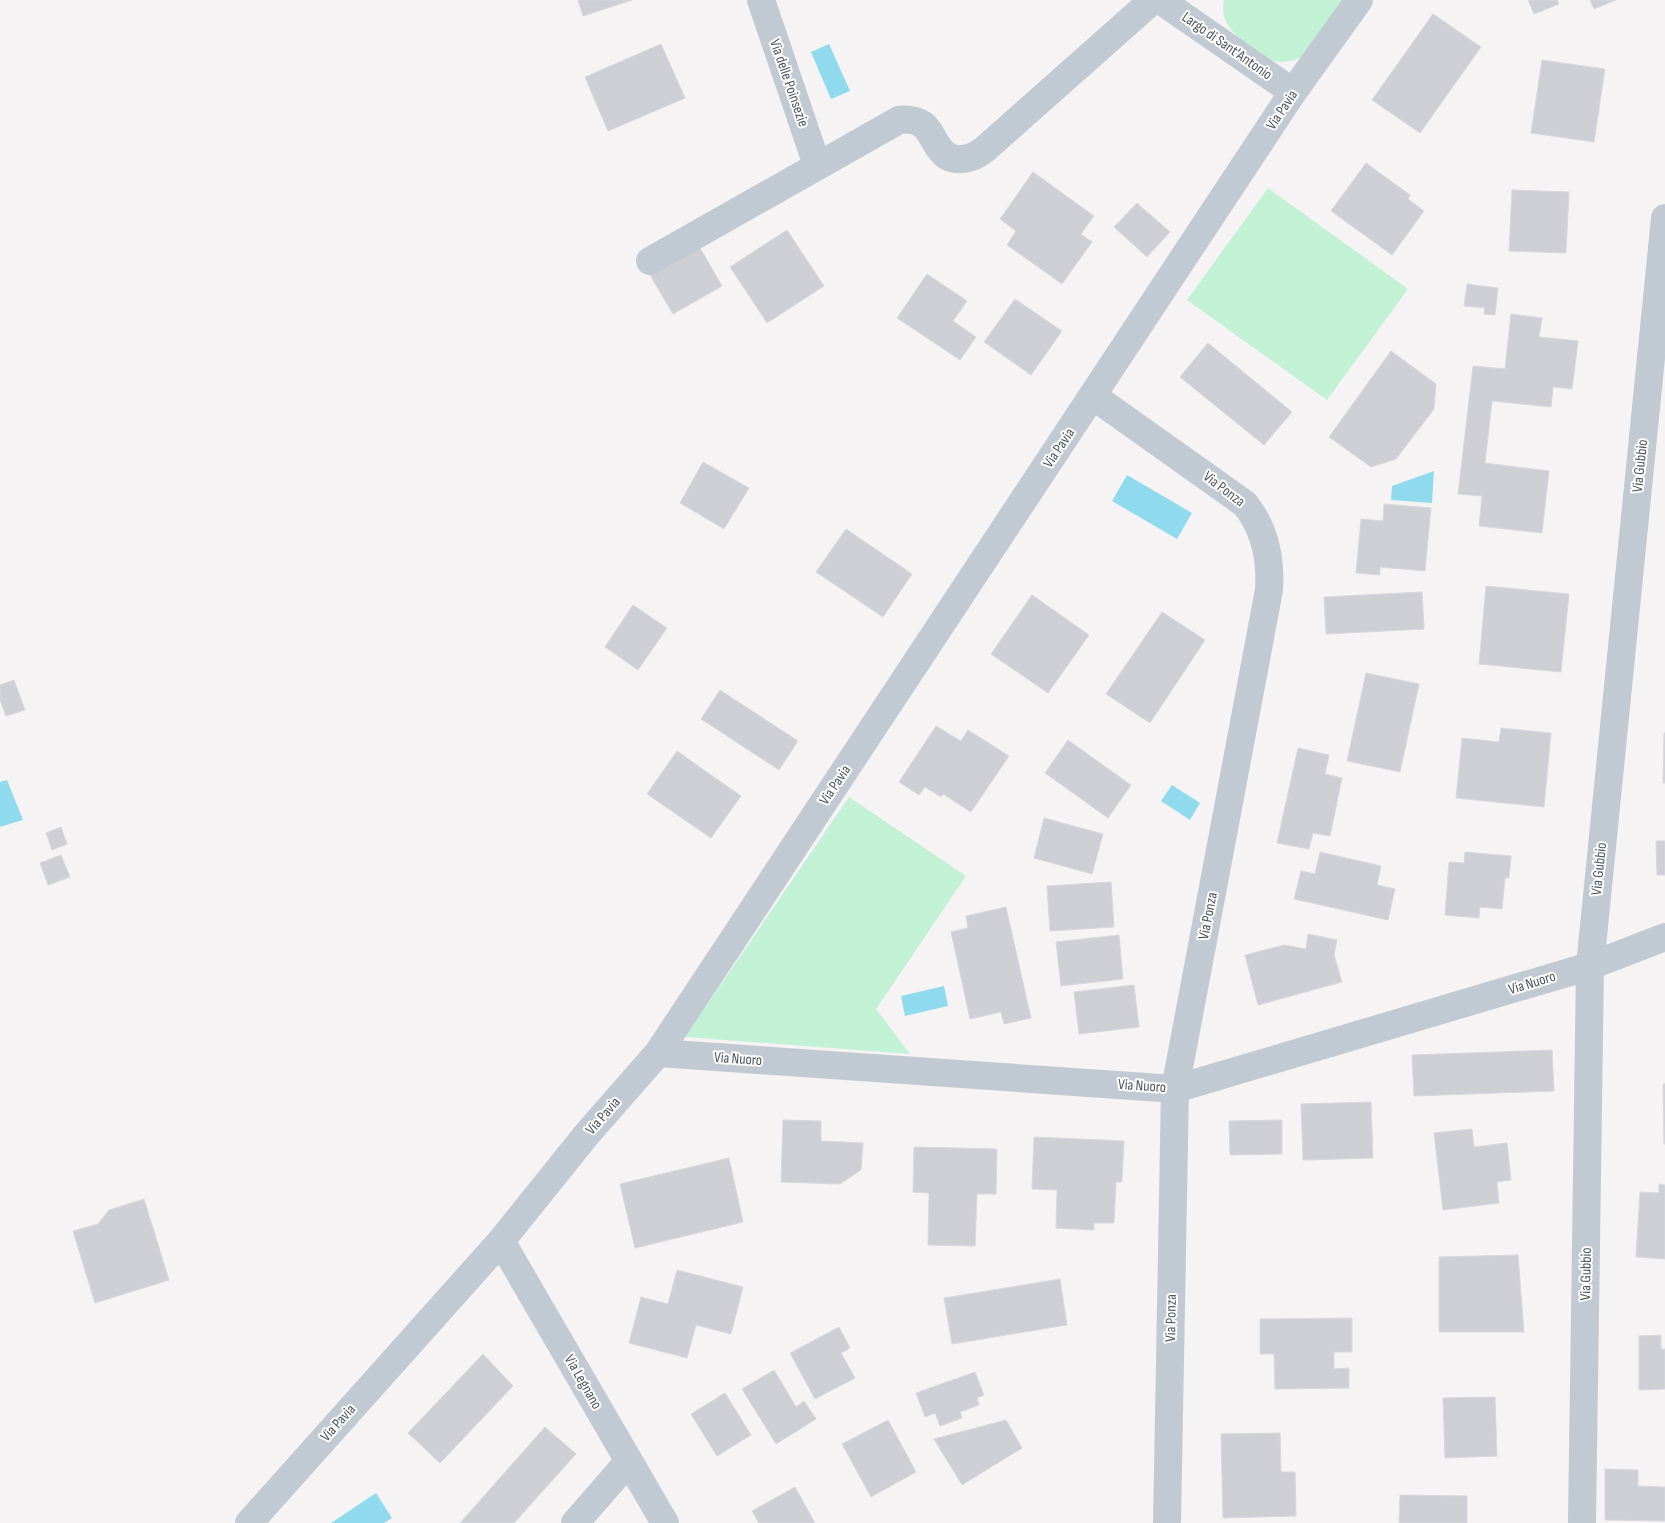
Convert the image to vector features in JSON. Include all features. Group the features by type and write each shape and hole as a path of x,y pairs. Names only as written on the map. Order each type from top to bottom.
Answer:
{"street":[{"name":"Via delle Poinsezie","path":"761,0 817,166"},
{"path":"650,261 893,122 907,119 921,123 927,128 939,149 948,156 961,159 974,157 1153,0"},
{"name":"Largo di Sant'Antonio","path":"1160,0 1293,92"},
{"name":"Via Pavia","path":"249,1523 501,1241 587,1134 658,1053 1094,396 1293,92 1360,0"},
{"name":"Via Gubbio","path":"1582,1523 1590,966 1665,218"},
{"name":"Via Ponza","path":"1094,396 1245,504 1259,524 1265,538 1270,578 1175,1089 1167,1523"},
{"name":"Via Nuoro","path":"658,1053 1175,1089 1590,966 1665,937"},
{"name":"Via Legnano","path":"501,1241 665,1523"},
{"path":"575,1523 629,1461"}],"green space":[{"path":"1224,0 1348,0 1302,57 1281,62 1272,61 1261,56 1235,34 1224,16"},
{"path":"1268,188 1408,289 1327,400 1187,300"},
{"path":"849,797 966,876 876,1009 910,1054 685,1037"}],"water":[{"path":"829,44 850,91 831,99 811,52"},
{"path":"1434,471 1432,503 1391,500 1392,486"},
{"path":"1127,475 1192,513 1177,539 1112,501"},
{"path":"7,780 23,820 0,827 0,782"},
{"path":"1172,785 1200,803 1190,820 1161,801"},
{"path":"944,986 948,1006 905,1016 901,996"},
{"path":"376,1493 392,1518 384,1523 331,1523"}],"building":[{"path":"578,0 632,0 583,16"},
{"path":"1528,0 1557,0 1559,4 1534,14"},
{"path":"1590,0 1616,0 1594,9"},
{"path":"1433,14 1481,47 1420,133 1372,100"},
{"path":"661,44 685,98 608,131 585,77"},
{"path":"1542,60 1605,69 1594,142 1531,133"},
{"path":"1366,163 1410,195 1408,199 1424,211 1392,255 1331,211"},
{"path":"1033,172 1094,216 1081,234 1092,242 1062,284 1007,245 1016,231 1000,219"},
{"path":"1512,190 1569,192 1566,253 1509,251"},
{"path":"1137,203 1170,232 1147,257 1114,227"},
{"path":"787,230 824,286 767,323 730,267"},
{"path":"699,246 722,286 673,314 650,275"},
{"path":"927,274 967,301 953,321 976,337 960,360 897,318"},
{"path":"1467,284 1498,288 1495,315 1484,314 1485,308 1464,306"},
{"path":"1015,299 1062,331 1031,375 984,342"},
{"path":"1511,314 1542,318 1539,337 1578,341 1572,389 1553,387 1551,407 1492,401 1485,463 1549,471 1542,533 1479,526 1482,496 1458,494 1473,366 1505,369"},
{"path":"1208,343 1292,412 1264,445 1180,377"},
{"path":"1391,351 1436,384 1434,409 1396,459 1371,467 1329,437"},
{"path":"703,462 749,488 724,529 680,503"},
{"path":"1384,504 1431,508 1425,571 1380,567 1380,575 1356,573 1361,519 1383,521"},
{"path":"846,529 912,574 883,617 816,572"},
{"path":"1486,586 1569,594 1561,672 1479,664"},
{"path":"1422,592 1424,629 1326,634 1324,597"},
{"path":"1032,595 1089,635 1048,693 991,654"},
{"path":"633,605 667,628 638,670 605,647"},
{"path":"1162,612 1205,640 1150,723 1106,694"},
{"path":"1366,673 1419,684 1400,772 1347,761"},
{"path":"14,680 25,710 6,716 0,700 0,685"},
{"path":"720,690 798,741 779,770 701,719"},
{"path":"936,726 961,741 968,730 1009,756 971,812 943,794 941,797 925,787 919,795 899,782"},
{"path":"1501,728 1551,733 1544,807 1456,798 1462,738 1499,742"},
{"path":"1664,733 1665,783 1663,783"},
{"path":"1068,740 1131,785 1108,818 1045,773"},
{"path":"1298,748 1329,755 1325,774 1342,778 1330,836 1313,833 1309,849 1277,843"},
{"path":"677,751 741,796 711,838 647,794"},
{"path":"1044,818 1103,834 1092,874 1034,858"},
{"path":"61,827 67,844 52,850 46,833"},
{"path":"1656,841 1665,841 1665,875 1657,875"},
{"path":"1320,852 1381,866 1377,885 1395,889 1388,920 1294,899 1301,871 1315,874"},
{"path":"1465,852 1511,856 1509,878 1505,878 1502,909 1480,907 1479,918 1445,915 1449,862 1464,863"},
{"path":"61,855 70,877 48,885 40,863"},
{"path":"1111,882 1114,927 1050,931 1047,886"},
{"path":"1006,907 1031,1018 1004,1024 1001,1012 970,1019 951,932 968,928 966,916"},
{"path":"1308,934 1337,940 1334,955 1342,982 1258,1005 1245,955 1284,945 1306,949"},
{"path":"1119,935 1123,979 1061,986 1056,942"},
{"path":"1134,985 1139,1027 1079,1034 1074,992"},
{"path":"1552,1050 1554,1091 1414,1096 1412,1055"},
{"path":"1663,1084 1665,1084 1665,1144 1664,1144"},
{"path":"1371,1102 1373,1158 1303,1160 1301,1104"},
{"path":"783,1120 821,1121 821,1141 863,1143 861,1170 840,1184 781,1182"},
{"path":"1282,1120 1282,1154 1230,1155 1229,1121"},
{"path":"1472,1129 1474,1147 1507,1143 1511,1180 1497,1182 1499,1203 1443,1210 1434,1133"},
{"path":"1034,1137 1124,1141 1122,1182 1116,1182 1114,1223 1094,1223 1094,1230 1056,1228 1057,1190 1032,1189"},
{"path":"914,1147 997,1149 996,1194 977,1194 975,1246 928,1245 929,1193 913,1192"},
{"path":"729,1158 743,1222 635,1248 620,1184"},
{"path":"1659,1184 1665,1185 1665,1259 1636,1257 1640,1192 1659,1193"},
{"path":"144,1199 169,1280 95,1303 73,1231 98,1224 109,1210"},
{"path":"1518,1255 1524,1332 1439,1332 1439,1257"},
{"path":"677,1270 743,1287 731,1334 696,1325 687,1358 629,1343 641,1297 668,1304"},
{"path":"1060,1279 1067,1325 952,1344 944,1298"},
{"path":"1352,1318 1352,1352 1334,1352 1334,1369 1349,1368 1349,1388 1275,1389 1274,1354 1260,1354 1260,1319"},
{"path":"839,1327 850,1348 841,1353 855,1378 815,1399 790,1353"},
{"path":"1661,1335 1661,1349 1665,1349 1665,1389 1639,1390 1639,1336"},
{"path":"483,1354 513,1386 440,1463 408,1433"},
{"path":"774,1370 796,1407 804,1401 816,1419 776,1444 742,1389"},
{"path":"975,1372 984,1395 977,1398 979,1405 960,1412 962,1418 940,1426 935,1413 925,1417 916,1393"},
{"path":"725,1393 751,1435 717,1456 691,1414"},
{"path":"1495,1397 1497,1456 1445,1458 1443,1398"},
{"path":"888,1420 916,1472 871,1497 842,1444"},
{"path":"1006,1420 1022,1448 962,1485 934,1439"},
{"path":"545,1427 576,1454 514,1523 460,1523"},
{"path":"1280,1433 1281,1472 1295,1472 1296,1516 1223,1518 1221,1434"},
{"path":"1605,1469 1638,1470 1638,1486 1665,1487 1665,1521 1605,1520"},
{"path":"795,1487 815,1523 759,1523 752,1511"},
{"path":"1400,1495 1467,1496 1467,1523 1399,1523"}]}
